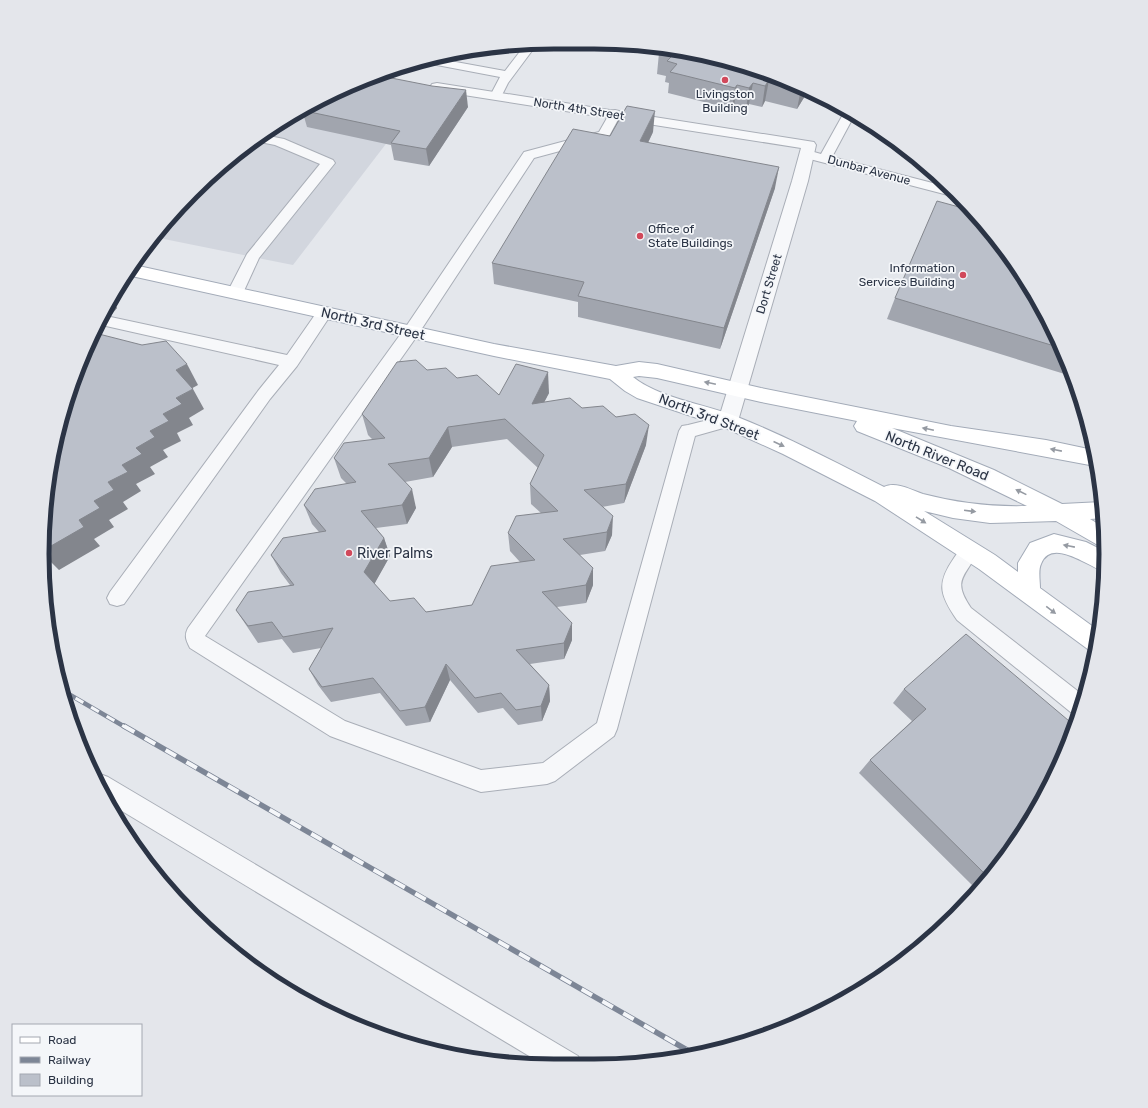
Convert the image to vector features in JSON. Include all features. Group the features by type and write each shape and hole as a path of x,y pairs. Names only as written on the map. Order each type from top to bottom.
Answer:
{"main road":[{"name":"North 3rd Street","path":"135,271 494,350 616,373 640,370 657,371 761,395"},
{"name":"North 3rd Street","path":"616,373 632,386 644,393 728,421 790,449 826,468"},
{"path":"761,395 951,433 1046,448 1089,457"},
{"name":"North River Road","path":"761,395 817,410 892,437 995,480 1061,512 1098,535"},
{"path":"826,468 906,498 954,509 990,514 1097,510"},
{"path":"826,468 882,495 969,551 1091,640"},
{"path":"1029,594 1029,563 1038,549 1054,543 1078,548 1099,559"}],"street":[{"name":"North 4th Street","path":"420,84 615,114 813,153"},
{"name":"Dort Street","path":"728,421 813,153"}],"lane":[{"path":"496,96 508,74 527,50"},
{"path":"440,62 508,74"},
{"path":"615,114 604,135 575,144 529,155 411,332 195,634 195,638 197,642 338,729 481,781 547,773 606,729 688,431 728,421"},
{"path":"813,153 846,116"},
{"path":"235,293 252,257 328,163 279,142 266,139"},
{"name":"Dunbar Avenue","path":"813,153 943,189"},
{"path":"117,598 264,395 291,362 324,313"},
{"path":"106,321 291,362"},
{"path":"969,551 951,579 950,589 954,601 964,614 1076,704"},
{"path":"108,790 560,1059"}],"shaded area":[{"path":"367,85 425,93 293,265 160,238 174,221 221,174 273,134 301,117 331,101"}],"building":[{"path":"659,53 725,66 769,80 765,86 753,83 749,88 737,85 735,88 670,72 677,64 667,61 672,56"},
{"path":"388,77 432,86 466,90 426,149 391,143 400,131 310,112 361,87"},
{"name":"Office of State Buildings","path":"627,106 655,111 640,141 779,167 724,328 578,296 584,282 492,263 573,129 610,136"},
{"name":"Information Services Building","path":"937,201 961,208 974,221 1014,273 1054,346 895,298"},
{"path":"100,334 142,345 166,341 187,364 176,370 193,389 176,398 182,404 163,414 169,421 150,431 155,437 136,448 142,454 122,465 128,472 108,482 114,490 94,501 100,508 79,520 84,527 49,547 53,488 59,455 66,423 87,361"},
{"name":"River Palms","path":"416,360 427,370 446,368 457,378 477,375 499,395 516,364 548,372 532,404 570,398 582,408 603,406 616,417 635,414 649,425 626,484 584,490 613,516 607,532 563,539 593,568 586,585 542,592 572,623 564,643 516,650 549,685 541,706 516,710 501,693 475,698 446,664 425,707 400,711 373,678 322,687 309,669 333,628 283,637 272,622 248,626 236,610 248,592 294,585 271,555 283,538 326,531 304,505 315,489 356,482 334,458 344,443 385,438 362,414 397,362","holes":["505,419 544,455 530,484 558,511 516,516 508,533 535,560 491,566 472,605 426,612 414,598 390,601 364,572 384,538 361,511 402,505 412,489 388,464 429,458 448,427"]},
{"path":"966,634 1070,722 1061,747 1031,806 1014,835 985,874 870,760 926,709 904,689"}],"railway":[{"path":"69,694 125,727"},
{"path":"124,726 687,1050"}],"place":[{"name":"Livingston Building","path":"725,80"},
{"name":"Office of State Buildings","path":"640,236"},
{"name":"Information Services Building","path":"963,275"},
{"name":"River Palms","path":"349,553"}]}
